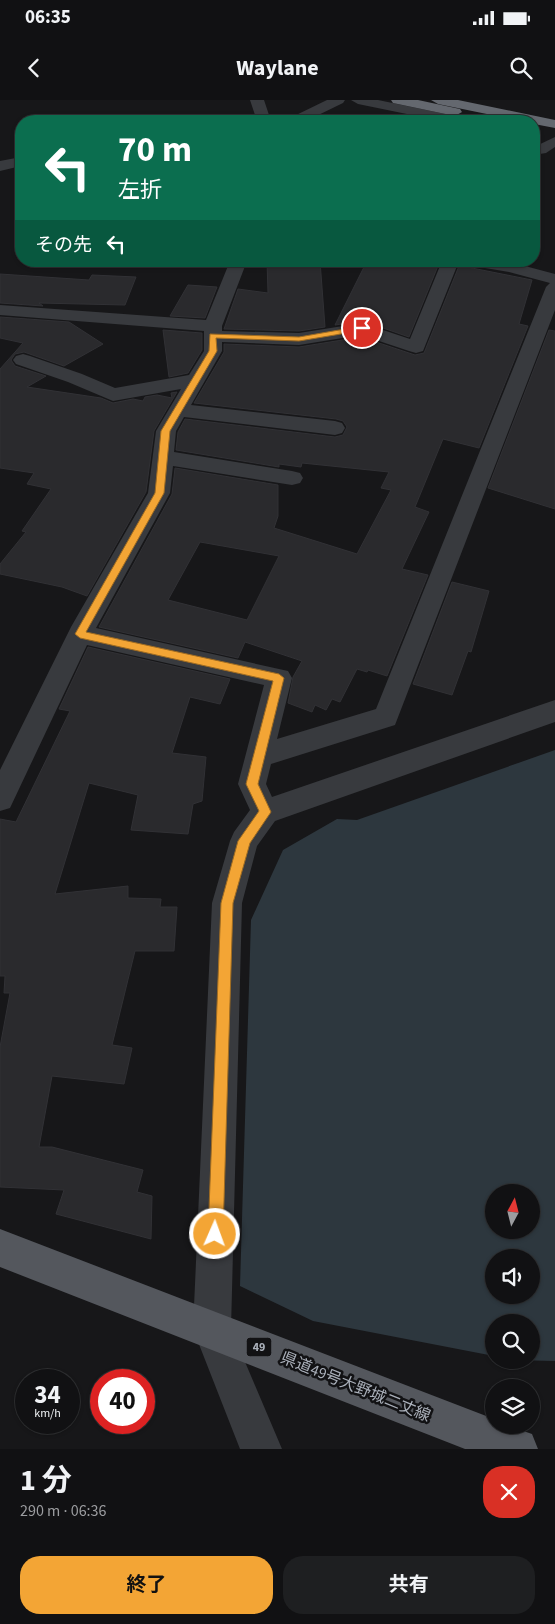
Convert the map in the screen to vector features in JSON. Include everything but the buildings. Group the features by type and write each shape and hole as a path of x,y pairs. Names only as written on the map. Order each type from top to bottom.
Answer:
{"highway":[{"path":"398,100 469,115"},
{"path":"438,100 514,115"},
{"path":"447,100 517,115"},
{"path":"540,120 555,123"},
{"path":"540,120 555,123"},
{"path":"540,130 555,134"}],"main road":[{"name":"県道49号大野城二丈線","path":"0,1248 517,1449"}],"street":[{"path":"257,100 262,115"},
{"path":"307,115 338,100"},
{"path":"358,100 431,115"},
{"path":"540,150 555,141"},
{"path":"0,166 15,163"},
{"path":"0,799 80,634 159,493 166,431 213,351 213,331 237,267"},
{"path":"0,310 299,339 362,328 416,346 449,267"},
{"path":"520,267 555,278"},
{"path":"259,756 386,718 555,287"},
{"path":"23,360 75,378 113,395 196,380"},
{"path":"178,410 335,428"},
{"path":"163,457 292,478"},
{"path":"80,634 279,678 252,784 265,812"},
{"path":"261,1449 212,1329 227,903 244,841 265,812 555,711"}],"shaded area":[{"path":"555,750 555,1361 540,1361 540,1314 485,1314 485,1354 313,1321 240,1286 251,920 283,850 337,819 357,820"}],"route":[{"path":"215,1234 227,903 244,841 265,812 252,784 279,678 80,634 159,493 166,431 213,351 212,336 299,339 362,328"}]}
